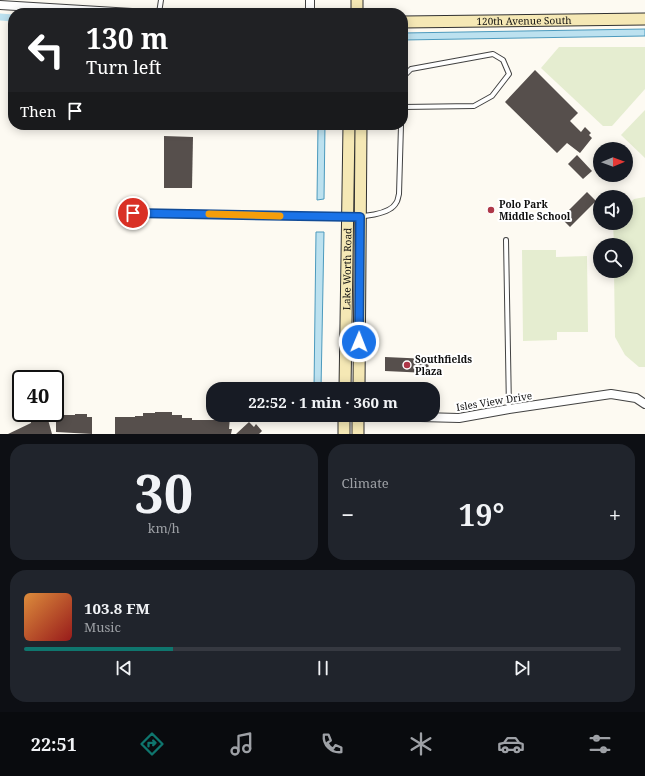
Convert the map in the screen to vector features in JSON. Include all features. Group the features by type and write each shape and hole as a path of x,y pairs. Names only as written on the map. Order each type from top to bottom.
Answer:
{"street":[{"path":"0,5 16,3 74,8"},
{"name":"120th Avenue South","path":"408,22 645,19"},
{"name":"Lake Worth Road","path":"345,382 349,130"},
{"name":"Lake Worth Road","path":"359,382 361,130"},
{"name":"Isles View Drive","path":"440,418 460,418 611,394 636,398 645,404"},
{"path":"344,422 344,434"},
{"path":"358,422 358,434"}],"lane":[{"path":"408,72 411,69 493,54 502,60 509,74 492,96 474,106 408,107"},
{"path":"133,213 360,217 386,212 396,204 399,194 401,130"},
{"path":"506,240 509,409"}],"green space":[{"path":"559,47 645,47 645,89 612,126 603,126 541,68"},
{"path":"645,110 645,158 633,146 633,142 628,142 621,135"},
{"path":"645,197 645,367 639,367 625,355 615,337 614,278 633,278 633,238 614,238 613,230 633,230 634,199"},
{"path":"522,250 556,250 556,257 587,256 588,332 557,332 557,340 523,341"}],"water":[{"path":"645,29 645,36 408,40 408,33"},
{"path":"318,130 325,130 324,199 317,200"},
{"path":"316,232 324,232 321,382 314,382"}],"building":[{"path":"535,70 578,113 570,121 581,132 585,127 591,133 589,135 592,138 580,153 567,143 557,153 505,102"},
{"path":"164,136 193,137 192,188 164,188"},
{"path":"577,155 592,171 583,179 568,164"},
{"path":"587,192 593,198 593,204 570,227 561,218"},
{"name":"Southfields Plaza","path":"385,357 429,359 428,373 385,371"},
{"path":"172,412 172,415 182,415 182,418 192,418 192,420 206,420 206,422 230,422 229,429 232,429 231,434 115,434 115,417 135,417 143,416 143,413"},
{"path":"87,414 87,417 92,417 92,434 56,432 56,422 64,422 64,415"},
{"path":"49,422 52,434 8,434 31,423"},
{"path":"249,422 254,427 256,424 262,431 259,434 236,434"}],"waterway":[{"path":"0,17 8,18"}],"slow traffic":[{"path":"209,214 280,216"}],"place":[{"name":"Polo Park Middle School","path":"491,210"},
{"name":"Southfields Plaza","path":"407,365"}],"route":[{"path":"133,213 360,217 359,342"}]}
